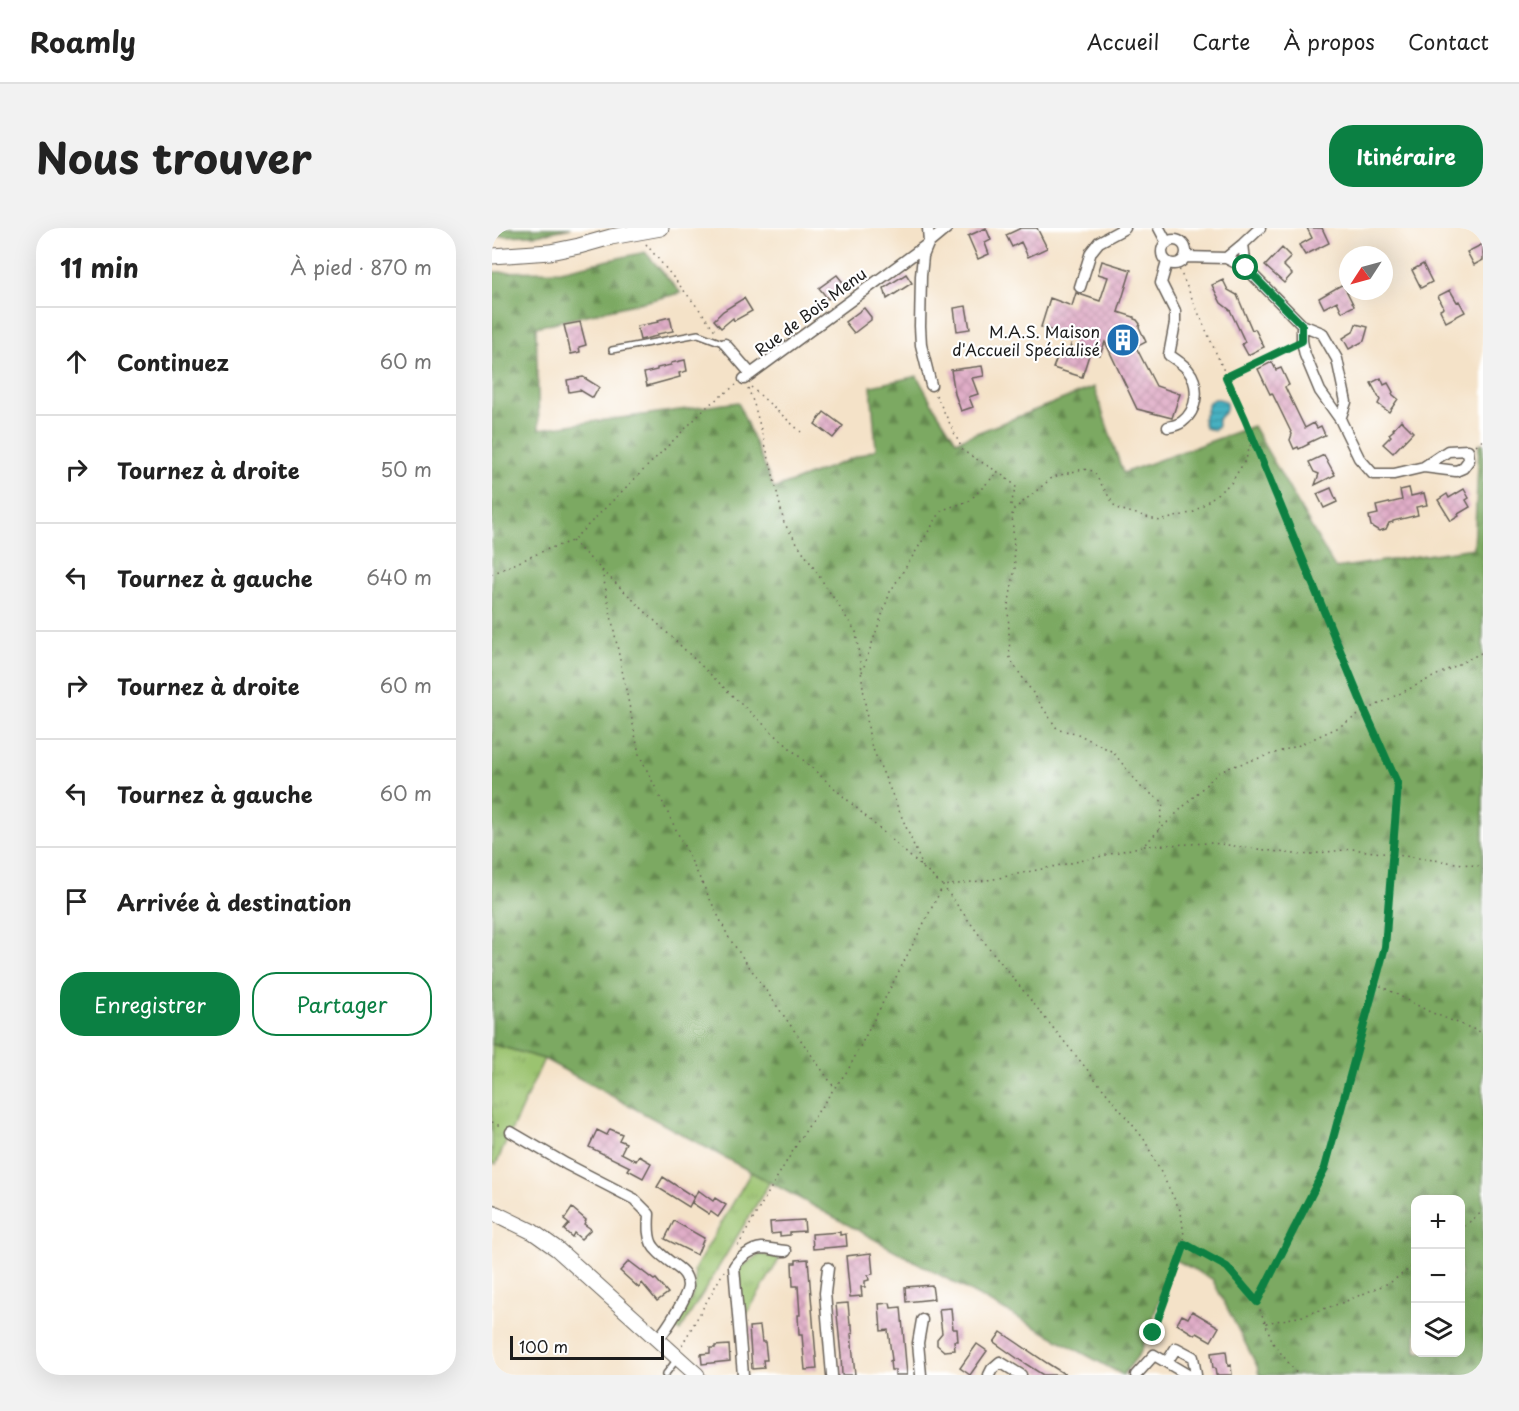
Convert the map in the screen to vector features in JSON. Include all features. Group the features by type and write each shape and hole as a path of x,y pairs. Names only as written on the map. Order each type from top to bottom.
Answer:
{"street":[{"path":"492,256 550,252 661,228"},
{"path":"928,228 929,243 923,256 921,276 920,326 921,345 932,385"},
{"name":"Rue de Bois Menu","path":"748,376 947,228"},
{"path":"1080,287 1091,252 1099,242 1125,228"},
{"path":"1159,228 1167,243"},
{"path":"1226,258 1260,228"},
{"path":"1168,427 1181,423 1190,413 1196,397 1194,380 1187,369 1169,355 1175,311 1161,283 1176,261 1186,249 1174,240 1164,246 1162,252 1164,259 1176,261 1226,258 1246,268 1302,325 1322,333 1337,359 1346,402 1340,419"},
{"path":"1244,244 1246,268"},
{"path":"1302,325 1305,355 1320,391 1340,419 1359,458 1373,474 1394,474 1424,467"},
{"path":"724,344 748,376"},
{"path":"511,1132 634,1199 649,1214 648,1231 652,1247 683,1272 687,1278 688,1287 676,1312 658,1340"},
{"path":"492,1212 532,1232 557,1249 697,1375"},
{"path":"743,1375 734,1267 742,1257 756,1250 786,1251"},
{"path":"828,1268 825,1293 832,1375"},
{"path":"921,1375 918,1342 922,1320"},
{"path":"1167,1362 1176,1348 1192,1357 1196,1375"},
{"path":"1136,1375 1154,1355 1188,1375"},
{"path":"989,1375 1000,1362 1021,1375"}],"lane":[{"path":"612,350 698,334 724,344"},
{"path":"664,1375 678,1358"}],"path":[{"path":"646,244 703,314 724,344"},
{"path":"1176,261 1253,438 1365,711 1398,785 1385,947 1325,1168 1257,1302"},
{"path":"1226,377 1302,341"},
{"path":"492,574 572,541 710,404 748,376"},
{"path":"748,376 752,389 801,432"},
{"path":"748,376 784,523 856,632 870,742 923,868"},
{"path":"932,385 963,452 998,472 1016,486 1010,508"},
{"path":"1159,831 1162,802 1141,787 1113,752 1076,733 1058,730 1010,659 1008,607 1015,568 1012,511 1053,477 1083,469 1093,471 1116,508 1160,521 1194,512 1231,483 1246,459 1253,438"},
{"path":"862,672 890,592 942,510 969,501 998,472"},
{"path":"572,541 741,704 943,886 1008,972 1144,1138 1180,1212 1185,1244 1153,1333 1154,1355"},
{"path":"602,570 639,754 729,938 834,1087"},
{"path":"1143,846 1218,774 1231,767 1297,746 1337,728 1365,711 1483,652"},
{"path":"943,886 994,879 1143,846 1212,843 1302,855 1352,849 1468,864 1483,869"},
{"path":"778,1176 834,1087 848,1070 943,886"},
{"path":"1375,983 1430,1012 1483,1033"},
{"path":"1465,1227 1483,1211"},
{"path":"1185,1244 1227,1267 1257,1302 1273,1343 1298,1375"},
{"path":"1266,1323 1303,1316 1344,1302 1391,1282 1411,1268"}],"green space":[{"path":"492,228 571,228 536,235 492,236"},
{"path":"645,252 681,293 536,327 539,429 738,402 774,489 876,449 871,386 917,376 956,441 1094,387 1123,473 1253,426 1335,568 1474,548 1479,444 1483,443 1483,1375 1259,1375 1257,1366 1212,1279 1174,1259 1141,1352 1123,1375 544,1059 492,1044 492,272 560,271"},
{"path":"492,1044 544,1059 496,1164 492,1163"},
{"path":"751,1172 770,1182 680,1331 674,1328 693,1293 694,1270"},
{"path":"761,1254 780,1258 743,1320 737,1269"}],"water":[{"path":"1214,399 1225,401 1226,410 1219,418 1218,426 1214,430 1205,428 1203,419 1209,402"}],"building":[{"path":"986,228 991,240 985,243 989,254 978,259 968,236"},
{"path":"1021,228 1037,228 1047,248 1028,257 1021,242 1012,247 1006,235"},
{"path":"1307,228 1322,228 1329,243 1305,255 1299,245 1312,238"},
{"path":"1483,244 1483,260 1474,265 1467,252"},
{"path":"1282,248 1291,257 1283,265 1292,274 1284,283 1265,266"},
{"name":"M.A.S. Maison d'Accueil Spécialisé","path":"1102,261 1131,270 1118,312 1134,317 1140,324 1139,327 1146,342 1136,347 1156,386 1180,394 1172,418 1137,409 1105,342 1100,355 1090,352 1082,377 1053,368 1058,355 1067,358 1073,338 1041,327 1050,298 1072,306 1076,293 1100,301 1108,277 1098,274"},
{"path":"1423,264 1432,282 1421,288 1412,270"},
{"path":"906,274 912,283 887,299 884,288"},
{"path":"837,275 846,286 828,299 819,288"},
{"path":"1223,280 1228,290 1237,295 1252,330 1255,329 1264,347 1248,355 1242,344 1245,342 1230,310 1221,303 1212,285"},
{"path":"1339,286 1339,300 1351,300 1354,306 1342,312 1337,301 1324,308 1319,298"},
{"path":"1450,290 1465,312 1446,322 1440,310 1444,308 1438,296"},
{"path":"744,298 752,311 734,321 733,318 721,328 714,320 723,311"},
{"path":"966,306 970,329 957,331 954,308"},
{"path":"864,308 871,320 854,333 845,322"},
{"path":"670,317 673,331 640,340 637,326 659,322 658,320"},
{"path":"580,322 586,345 579,347 580,352 571,354 564,325"},
{"path":"1356,324 1368,327 1364,341 1349,349 1343,338 1353,332"},
{"path":"685,360 687,371 679,373 680,377 647,386 644,373"},
{"path":"1272,362 1276,370 1281,368 1289,385 1285,387 1305,428 1314,423 1317,428 1321,426 1325,435 1299,449 1298,447 1294,449 1290,440 1292,434 1258,369"},
{"path":"982,366 984,376 972,378 978,394 969,397 973,407 961,411 955,394 951,370"},
{"path":"583,377 599,387 593,398 580,390 569,392 567,380"},
{"path":"1381,378 1384,385 1388,383 1392,394 1398,399 1389,412 1378,404 1380,400 1371,383"},
{"path":"824,412 843,426 833,438 815,424"},
{"path":"1401,420 1413,432 1393,453 1383,444"},
{"path":"1324,455 1335,475 1315,485 1319,474 1314,472 1309,462"},
{"path":"1331,488 1337,502 1324,508 1317,494"},
{"path":"1409,488 1411,496 1424,493 1427,505 1416,507 1418,515 1393,521 1386,529 1379,531 1371,526 1369,516 1378,514 1376,506 1402,500 1400,490"},
{"path":"1464,489 1469,498 1466,500 1470,507 1451,521 1438,500 1447,494 1449,498"},
{"path":"610,1129 622,1134 619,1140 626,1143 621,1153 636,1161 639,1156 651,1163 643,1178 628,1170 630,1167 589,1147 597,1130 607,1135"},
{"path":"663,1177 694,1197 689,1207 657,1187"},
{"path":"698,1190 713,1201 715,1198 726,1205 718,1217 692,1203"},
{"path":"572,1208 586,1220 584,1224 591,1229 581,1239 574,1233 572,1237 564,1230 569,1224 564,1220"},
{"path":"804,1220 805,1231 790,1232 790,1235 780,1236 780,1233 771,1234 770,1222"},
{"path":"674,1221 704,1238 697,1255 665,1239"},
{"path":"840,1232 840,1235 846,1234 847,1246 813,1249 812,1234"},
{"path":"871,1253 873,1274 868,1275 869,1280 865,1281 865,1287 861,1287 862,1296 850,1297 846,1256"},
{"path":"808,1259 817,1369 805,1370 802,1335 799,1335 798,1286 793,1286 792,1263 796,1263 796,1260"},
{"path":"629,1261 654,1280 656,1279 668,1293 657,1301 642,1283 639,1288 620,1271"},
{"path":"932,1285 934,1299 906,1302 905,1287"},
{"path":"848,1303 853,1333 851,1334 855,1375 842,1375 836,1304"},
{"path":"890,1303 891,1308 901,1307 907,1375 895,1375 895,1370 891,1370 888,1330 881,1331 879,1304"},
{"path":"951,1308 953,1329 957,1329 958,1341 954,1341 955,1350 944,1351 937,1345 937,1339 942,1333 939,1309"},
{"path":"1192,1311 1219,1327 1211,1341 1177,1324 1182,1315 1188,1318"},
{"path":"760,1326 767,1360 763,1360 764,1368 752,1369 749,1327"},
{"path":"1001,1332 1066,1375 1043,1375 1021,1361 994,1342"},
{"path":"977,1344 987,1351 970,1375 960,1368"},
{"path":"729,1345 730,1361 702,1364 701,1354 710,1353 710,1348 715,1348 715,1346"},
{"path":"1226,1351 1232,1375 1216,1375 1211,1353"}],"place":[{"name":"M.A.S. Maison d'Accueil Spécialisé","path":"1123,340"}],"route":[{"path":"1153,1333 1185,1244 1227,1267 1257,1302 1325,1168 1385,947 1398,785 1226,377 1302,341 1302,325 1246,268"}]}
